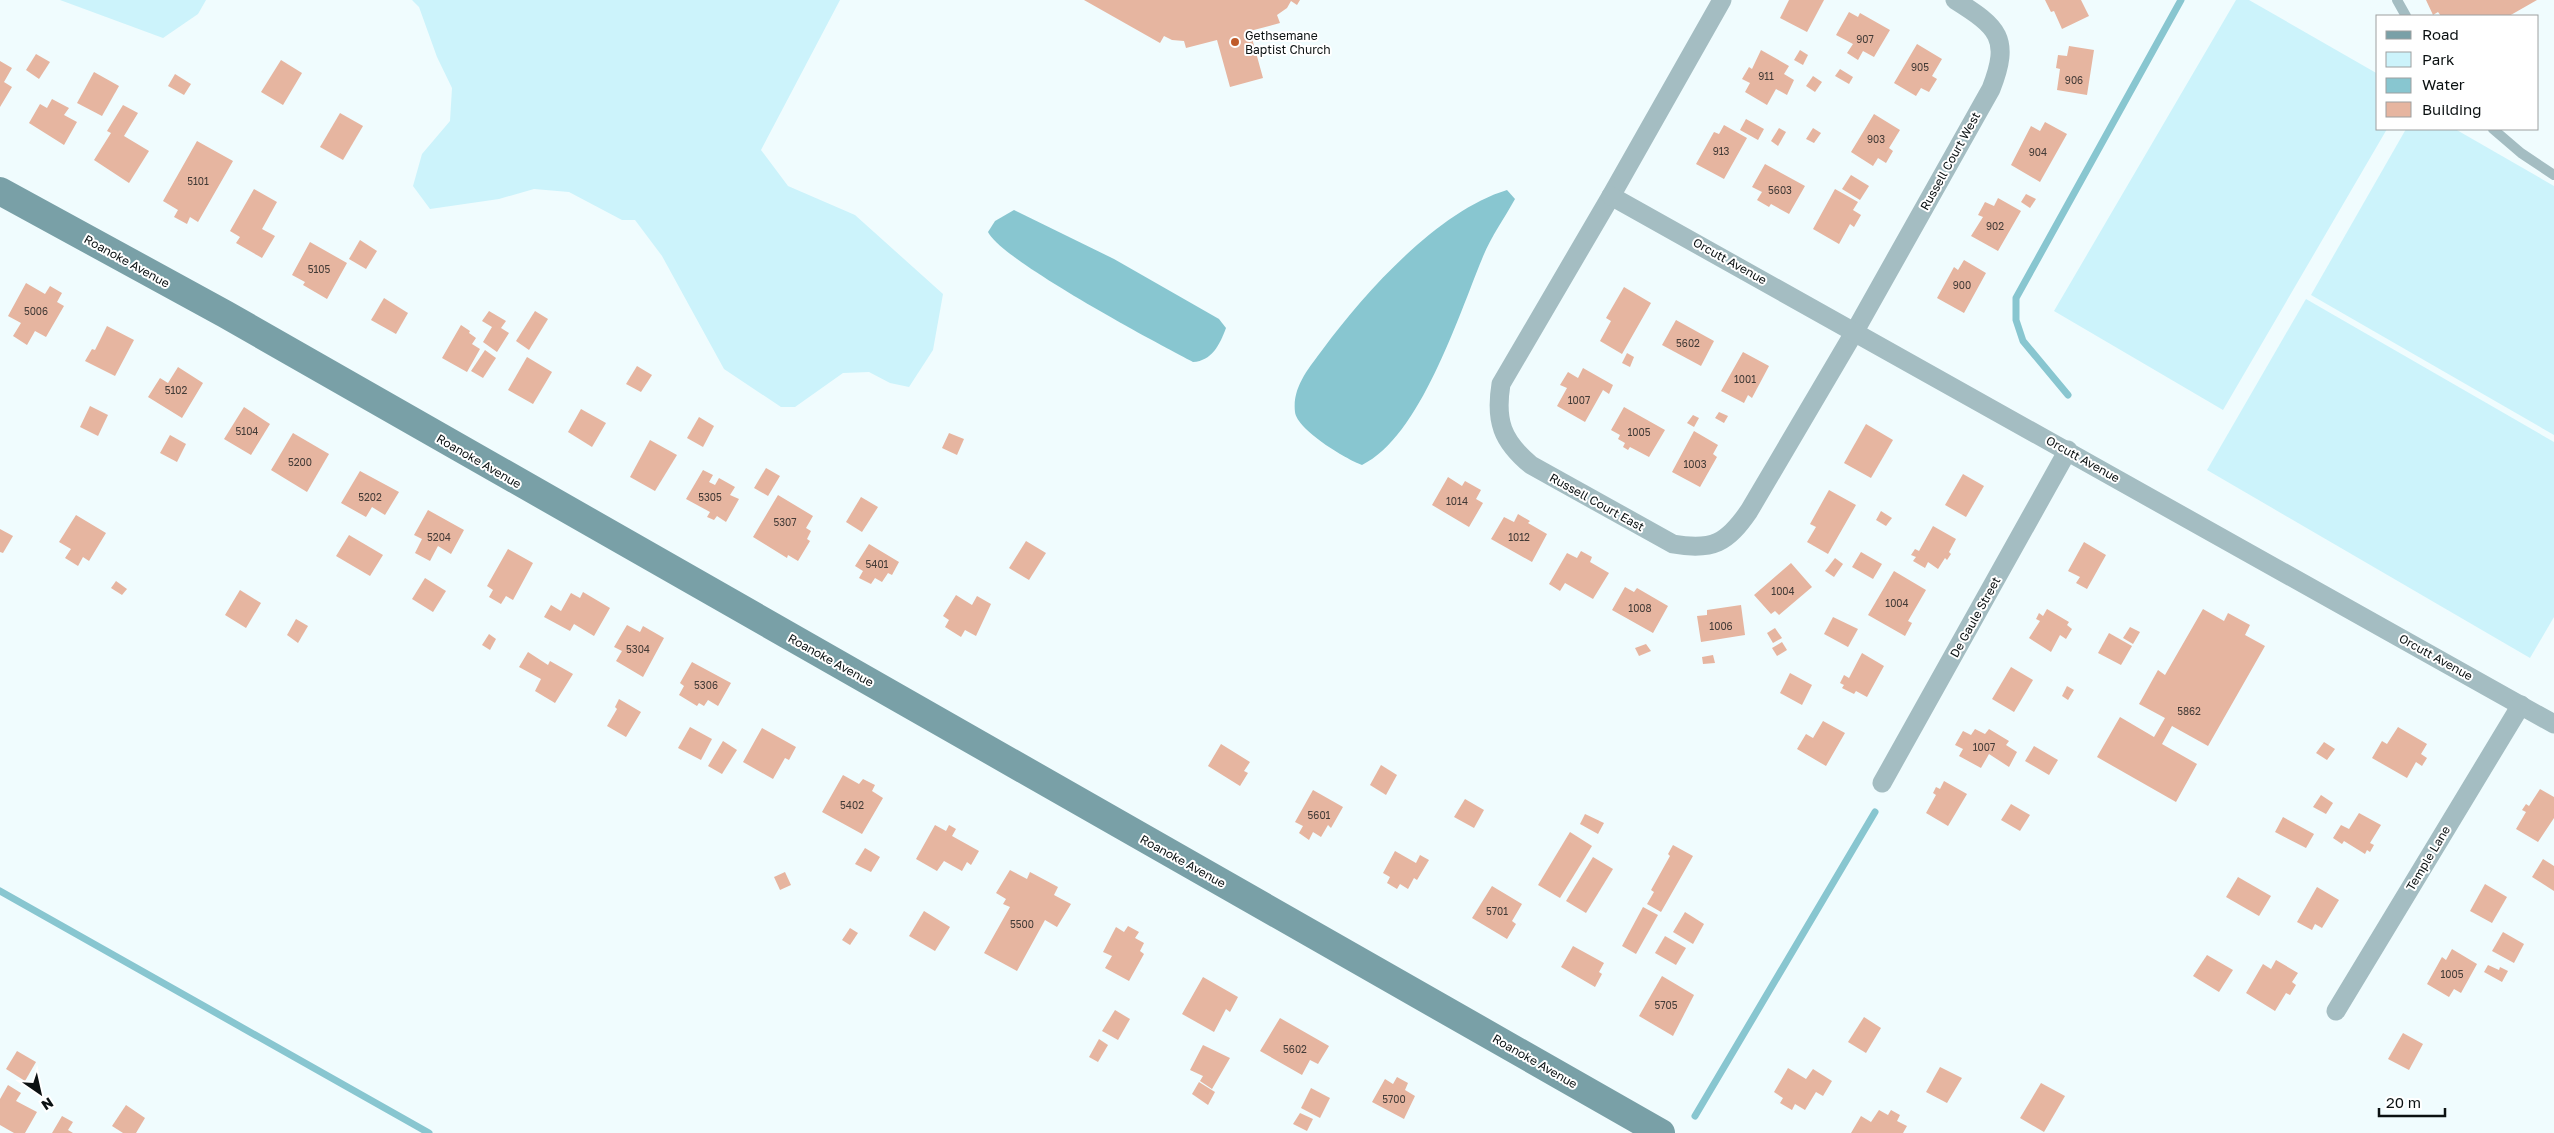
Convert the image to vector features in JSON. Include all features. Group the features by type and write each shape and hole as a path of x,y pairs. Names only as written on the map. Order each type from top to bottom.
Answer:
{"street":[{"path":"1611,196 1722,0"},
{"name":"Russell Court West","path":"1855,331 1992,88 2001,64 2001,45 1993,29 1982,17 1955,0"},
{"name":"Roanoke Avenue","path":"0,190 225,314 1661,1133"},
{"name":"Russell Court East","path":"1611,196 1501,384 1498,403 1499,419 1505,437 1516,453 1531,465 1656,535 1673,544 1687,547 1719,542 1732,535 1749,511 1855,331"},
{"name":"Orcutt Avenue","path":"1611,196 2068,450 2554,724"},
{"name":"De Gaule Street","path":"1882,783 2068,450"},
{"name":"Temple Lane","path":"2336,1011 2520,705"}],"lane":[{"path":"2397,0 2405,15"},
{"path":"2494,130 2521,153 2554,175"}],"green space":[{"path":"60,0 206,0 198,14 163,38"},
{"path":"412,0 840,0 761,150 788,186 855,215 943,294 933,350 909,387 890,383 869,372 843,373 795,407 781,407 724,369 662,256 635,220 622,220 569,192 534,189 499,199 430,209 413,186 422,154 450,121 452,88 437,57 419,7"},
{"path":"2236,0 2249,0 2376,73 2376,130 2386,130 2223,410 2054,311"},
{"path":"2405,130 2457,130 2554,186 2554,435 2311,295"},
{"path":"2306,299 2554,442 2554,617 2530,658 2207,470"}],"water":[{"path":"1507,190 1515,199 1485,251 1435,373 1402,429 1383,450 1362,465 1323,443 1304,427 1295,412 1296,394 1312,363 1360,303 1405,256 1455,216 1481,201"},
{"path":"1014,210 1114,259 1219,319 1226,328 1218,346 1205,359 1193,362 1049,281 999,245 988,232 995,221"}],"building":[{"name":"Gethsemane Baptist Church","path":"1084,0 1300,0 1297,5 1291,1 1287,8 1277,15 1280,23 1250,31 1263,78 1230,87 1217,40 1186,48 1184,41 1172,40 1164,36 1160,43"},
{"path":"1789,0 1824,0 1807,32 1780,18"},
{"path":"2045,0 2081,0 2089,16 2062,29 2054,11 2051,12"},
{"path":"2426,0 2537,0 2511,15 2440,15 2438,12 2433,15"},
{"path":"1849,12 1858,17 1860,13 1890,30 1874,57 1863,51 1858,60 1847,53 1853,44 1836,35"},
{"path":"1917,44 1942,59 1932,76 1937,79 1929,92 1921,88 1916,96 1894,83"},
{"path":"2069,46 2094,50 2087,95 2057,90 2060,69 2056,68 2058,55 2067,56"},
{"path":"1761,50 1789,66 1784,74 1794,80 1787,95 1776,89 1767,105 1745,92 1750,83 1742,79 1749,67 1752,69"},
{"path":"1800,50 1808,55 1803,65 1794,60"},
{"path":"36,54 50,62 39,79 26,70"},
{"path":"281,60 302,73 283,105 261,92"},
{"path":"0,61 12,68 4,82 12,87 0,107"},
{"path":"1840,69 1853,77 1849,84 1835,76"},
{"path":"94,72 119,86 102,116 77,103"},
{"path":"175,74 191,84 184,95 168,86"},
{"path":"1813,76 1822,82 1815,92 1806,86"},
{"path":"52,99 69,108 64,115 77,122 64,145 29,123 40,104 47,108"},
{"path":"123,105 138,113 124,136 149,151 129,183 94,160 111,133 107,131"},
{"path":"340,113 363,126 343,160 320,147"},
{"path":"1874,114 1900,130 1889,148 1893,151 1886,163 1878,158 1873,166 1851,152"},
{"path":"1746,119 1764,129 1758,140 1740,130"},
{"path":"2045,122 2067,134 2040,182 2011,165 2031,126 2040,131"},
{"path":"1724,125 1747,138 1724,179 1696,164 1714,132 1719,134"},
{"path":"1779,128 1786,132 1778,146 1771,141"},
{"path":"1813,128 1821,133 1814,143 1806,139"},
{"path":"197,141 233,161 198,222 190,217 187,224 174,217 178,210 163,201"},
{"path":"1765,164 1805,186 1789,214 1771,204 1769,207 1757,200 1762,192 1752,187"},
{"path":"1851,175 1869,186 1860,200 1842,189"},
{"path":"254,189 277,202 262,229 275,236 262,258 236,243 240,237 230,231"},
{"path":"1835,189 1858,202 1853,210 1861,215 1854,227 1850,224 1839,244 1813,229"},
{"path":"2026,194 2036,199 2030,208 2021,202"},
{"path":"1998,198 2021,211 1998,251 1971,236 1983,217 1978,215 1985,202 1994,206"},
{"path":"360,240 377,251 366,269 349,259"},
{"path":"310,242 347,263 327,299 303,285 305,282 292,275"},
{"path":"1964,260 1986,273 1964,313 1937,298 1954,267 1958,270"},
{"path":"26,283 45,294 50,286 62,293 57,302 64,306 46,337 35,331 27,345 13,336 21,323 8,316"},
{"path":"1624,287 1651,303 1622,354 1600,341 1611,321 1606,318"},
{"path":"384,298 408,313 396,334 371,320"},
{"path":"489,311 506,321 501,328 509,333 497,352 483,342 492,327 482,321"},
{"path":"535,311 548,319 529,350 516,341"},
{"path":"1676,320 1714,341 1701,366 1662,345"},
{"path":"461,325 476,338 472,344 480,349 467,372 442,358"},
{"path":"107,326 134,340 115,376 85,361 92,349 95,350"},
{"path":"485,350 496,358 483,378 471,371"},
{"path":"1743,352 1769,366 1752,398 1748,395 1744,403 1721,391"},
{"path":"1627,353 1634,357 1630,367 1622,363"},
{"path":"527,357 552,372 533,404 508,390"},
{"path":"637,366 652,375 641,392 626,384"},
{"path":"178,367 203,383 182,418 148,397 160,378 168,383"},
{"path":"1583,368 1613,385 1609,394 1603,390 1585,422 1557,406 1567,388 1560,385 1568,372 1578,378"},
{"path":"90,406 108,415 98,436 80,427"},
{"path":"244,407 270,424 251,455 224,439"},
{"path":"1624,407 1665,430 1649,457 1630,447 1628,450 1623,447 1625,443 1618,439 1620,435 1611,430"},
{"path":"581,409 606,423 592,447 568,432"},
{"path":"1719,412 1728,416 1724,423 1715,418"},
{"path":"1693,415 1699,418 1694,427 1687,423"},
{"path":"699,417 714,426 703,447 687,438"},
{"path":"1866,424 1893,440 1871,478 1844,463"},
{"path":"1694,431 1718,445 1713,454 1717,457 1700,487 1672,472"},
{"path":"293,433 329,454 307,492 271,470"},
{"path":"949,433 964,439 957,455 942,448"},
{"path":"170,435 186,444 177,462 160,453"},
{"path":"650,440 677,455 655,491 630,477"},
{"path":"766,468 780,476 768,496 754,488"},
{"path":"703,470 713,475 709,482 715,485 719,478 735,487 730,495 739,499 726,522 717,516 714,520 707,517 710,512 686,499"},
{"path":"360,471 399,492 385,515 372,507 366,517 341,503"},
{"path":"1963,474 1984,486 1966,517 1945,505"},
{"path":"1448,477 1462,486 1465,481 1481,490 1476,499 1483,503 1469,527 1432,505"},
{"path":"1829,490 1856,505 1828,554 1807,542 1816,527 1810,524"},
{"path":"778,495 813,516 806,528 811,531 807,539 810,541 798,561 788,555 787,558 753,537"},
{"path":"861,497 878,507 862,532 846,522"},
{"path":"428,510 464,530 451,554 438,546 430,561 415,553 422,539 414,535"},
{"path":"1881,511 1892,518 1886,526 1876,520"},
{"path":"1518,514 1530,521 1528,523 1547,534 1532,562 1491,539 1504,517 1514,522"},
{"path":"76,515 106,533 89,561 83,557 78,566 65,558 71,549 59,542"},
{"path":"1933,526 1956,539 1949,552 1951,554 1947,560 1945,558 1938,569 1928,562 1925,568 1913,561 1916,557 1911,555 1915,549 1919,551"},
{"path":"0,529 13,536 3,553 0,552"},
{"path":"349,535 383,555 370,576 336,556"},
{"path":"1026,541 1046,553 1029,580 1009,568"},
{"path":"2084,542 2106,555 2087,589 2076,583 2080,577 2068,571"},
{"path":"869,544 899,562 892,575 888,573 882,582 875,578 871,584 859,578 863,571 855,566"},
{"path":"508,549 533,563 513,600 506,596 501,604 489,597 493,590 487,586"},
{"path":"1581,551 1592,557 1590,562 1609,573 1593,599 1565,583 1560,591 1549,584 1567,553 1577,558"},
{"path":"1861,552 1882,564 1873,579 1852,567"},
{"path":"1835,558 1843,564 1834,577 1825,571"},
{"path":"1791,563 1812,587 1779,615 1775,611 1771,614 1754,595"},
{"path":"1894,571 1926,590 1908,621 1912,623 1905,636 1868,615"},
{"path":"425,578 446,591 433,612 412,599"},
{"path":"116,581 127,589 122,595 111,588"},
{"path":"1625,587 1634,592 1637,588 1668,606 1653,633 1612,610"},
{"path":"240,590 261,603 246,628 225,615"},
{"path":"583,592 610,608 594,636 574,624 570,631 544,617 551,605 561,611 571,593 580,598"},
{"path":"956,595 972,605 977,596 991,604 976,636 965,630 961,637 945,627 949,620 943,616"},
{"path":"1741,605 1745,635 1701,642 1697,616 1707,615 1707,610"},
{"path":"2047,609 2069,622 2067,625 2072,629 2066,639 2060,635 2051,652 2029,638 2040,621 2036,619 2039,613 2043,616"},
{"path":"2203,609 2224,621 2228,613 2250,625 2245,635 2265,646 2208,746 2172,726 2162,744 2197,764 2176,802 2097,757 2120,717 2154,737 2165,718 2139,704 2158,670 2165,675"},
{"path":"1833,617 1858,629 1848,647 1824,634"},
{"path":"296,619 308,626 298,643 287,635"},
{"path":"627,625 640,632 643,626 664,638 643,677 616,661 622,651 614,647"},
{"path":"2130,627 2140,632 2133,644 2123,638"},
{"path":"1775,628 1782,638 1773,643 1767,633"},
{"path":"2109,633 2132,646 2121,665 2098,653"},
{"path":"489,634 496,639 490,650 482,645"},
{"path":"1782,642 1787,650 1777,656 1772,648"},
{"path":"1646,644 1651,651 1639,656 1635,648"},
{"path":"528,652 548,665 550,661 573,674 555,703 535,691 541,679 519,667"},
{"path":"1862,653 1884,666 1867,697 1856,691 1854,694 1842,688 1844,685 1840,683 1844,675 1849,678"},
{"path":"1713,655 1715,663 1703,664 1702,657"},
{"path":"692,662 731,683 718,706 708,700 704,706 699,703 697,706 679,695 684,686 680,683"},
{"path":"2011,667 2033,680 2014,712 1992,699"},
{"path":"1790,673 1812,685 1802,705 1780,693"},
{"path":"2067,686 2074,690 2068,700 2062,696"},
{"path":"619,699 641,712 626,737 607,726 617,709 615,707"},
{"path":"1823,721 1845,733 1826,766 1797,749 1806,734 1813,738"},
{"path":"690,727 712,739 701,760 678,748"},
{"path":"2398,727 2427,744 2421,754 2427,758 2422,766 2416,762 2407,778 2372,758 2382,741 2387,744"},
{"path":"762,728 796,747 789,760 785,758 773,779 743,762"},
{"path":"1975,729 1985,734 1989,729 2009,741 2006,745 2017,752 2009,767 1989,754 1981,768 1959,756 1963,749 1955,745 1963,731 1971,735"},
{"path":"723,741 737,750 722,774 708,766"},
{"path":"2324,742 2335,749 2327,760 2316,753"},
{"path":"1221,744 1250,762 1244,771 1248,773 1240,786 1208,766"},
{"path":"2034,746 2058,760 2049,775 2025,761"},
{"path":"1381,765 1397,775 1386,795 1370,785"},
{"path":"843,775 859,784 863,779 875,785 872,791 883,798 862,834 822,812"},
{"path":"1944,781 1967,794 1948,826 1926,813 1936,795 1933,793 1936,787 1940,789"},
{"path":"2540,789 2554,797 2554,818 2538,842 2516,829 2526,812 2522,810 2526,804 2529,806"},
{"path":"1313,790 1343,807 1331,828 1328,825 1321,837 1313,832 1309,840 1299,833 1303,826 1295,822"},
{"path":"2321,795 2333,803 2326,814 2313,807"},
{"path":"1465,799 1484,810 1474,828 1454,817"},
{"path":"2011,804 2030,815 2020,831 2001,820"},
{"path":"2359,813 2381,825 2370,843 2374,845 2370,852 2367,850 2365,854 2344,841 2342,844 2333,838 2341,825 2349,829"},
{"path":"1585,814 1604,823 1598,834 1580,824"},
{"path":"2283,817 2314,834 2306,848 2275,832"},
{"path":"935,825 946,831 949,825 956,829 952,836 979,851 971,865 967,862 962,871 944,861 937,871 916,859"},
{"path":"1570,832 1592,846 1560,898 1538,885"},
{"path":"1673,845 1693,856 1661,912 1647,904 1654,892 1651,890 1670,856 1668,854"},
{"path":"865,848 880,857 871,872 855,864"},
{"path":"1395,851 1416,863 1420,855 1429,860 1417,880 1414,878 1408,889 1400,884 1397,889 1387,883 1390,877 1383,873"},
{"path":"1593,857 1613,869 1586,913 1566,901"},
{"path":"2543,859 2554,866 2554,891 2532,877"},
{"path":"1010,870 1027,879 1030,872 1058,887 1054,895 1071,904 1057,927 1045,920 1017,971 984,953 1010,907 1003,904 1006,899 996,893"},
{"path":"785,872 791,885 780,890 774,877"},
{"path":"2238,877 2271,896 2259,916 2226,897"},
{"path":"2485,884 2507,897 2492,923 2470,911"},
{"path":"1492,886 1522,904 1512,921 1516,924 1507,939 1472,918"},
{"path":"2317,887 2339,900 2322,928 2315,924 2312,930 2297,922"},
{"path":"1643,907 1658,915 1636,954 1622,946"},
{"path":"924,911 950,927 935,951 909,936"},
{"path":"1685,912 1704,924 1693,944 1673,932"},
{"path":"1128,926 1139,932 1135,938 1144,943 1140,951 1144,954 1129,981 1105,968 1112,956 1103,952 1116,927 1124,932"},
{"path":"850,928 858,933 850,945 842,940"},
{"path":"2503,932 2524,944 2514,963 2492,951"},
{"path":"1665,936 1686,948 1676,965 1655,953"},
{"path":"1573,946 1604,963 1599,972 1602,974 1595,987 1561,967"},
{"path":"2452,949 2477,964 2461,993 2454,989 2449,997 2427,984 2442,957 2446,960"},
{"path":"2207,955 2233,970 2219,992 2193,976"},
{"path":"2276,960 2298,973 2292,982 2296,985 2290,995 2286,993 2275,1011 2246,993 2263,964 2271,969"},
{"path":"2488,965 2499,970 2500,967 2508,971 2502,982 2484,972"},
{"path":"1662,976 1694,995 1673,1036 1639,1016"},
{"path":"1203,977 1238,997 1230,1012 1226,1009 1214,1032 1182,1014"},
{"path":"1115,1010 1130,1019 1118,1040 1102,1031"},
{"path":"1864,1017 1881,1028 1866,1053 1848,1042"},
{"path":"1280,1018 1329,1046 1318,1064 1310,1060 1302,1075 1260,1051"},
{"path":"2403,1033 2423,1044 2409,1070 2388,1059"},
{"path":"1099,1039 1108,1045 1098,1062 1089,1057"},
{"path":"1203,1045 1230,1058 1212,1089 1200,1081 1203,1076 1190,1070"},
{"path":"17,1051 36,1062 25,1081 6,1069"},
{"path":"1940,1067 1962,1078 1947,1103 1926,1092"},
{"path":"1788,1068 1806,1079 1813,1069 1832,1081 1823,1096 1816,1092 1805,1110 1795,1104 1792,1110 1780,1103 1783,1098 1774,1092"},
{"path":"1397,1077 1408,1083 1405,1090 1415,1096 1404,1119 1372,1102 1385,1079 1393,1084"},
{"path":"1199,1082 1215,1092 1208,1105 1192,1094"},
{"path":"2041,1083 2065,1096 2044,1132 2020,1118"},
{"path":"8,1085 21,1093 16,1101 37,1112 25,1133 14,1133 0,1125 0,1099"},
{"path":"1311,1088 1330,1098 1320,1118 1301,1108"},
{"path":"126,1105 145,1118 136,1133 123,1133 112,1126"},
{"path":"1879,1110 1888,1115 1891,1110 1900,1115 1897,1121 1907,1126 1903,1133 1851,1133 1861,1116 1871,1122"},
{"path":"1300,1113 1313,1119 1307,1131 1293,1124"},
{"path":"62,1116 73,1122 68,1130 73,1133 52,1133"}],"waterway":[{"path":"2068,395 2023,341 2016,320 2016,298 2181,0"},
{"path":"1695,1116 1875,812"},
{"path":"0,891 429,1133"}],"place":[{"name":"Gethsemane Baptist Church","path":"1235,42"}]}
